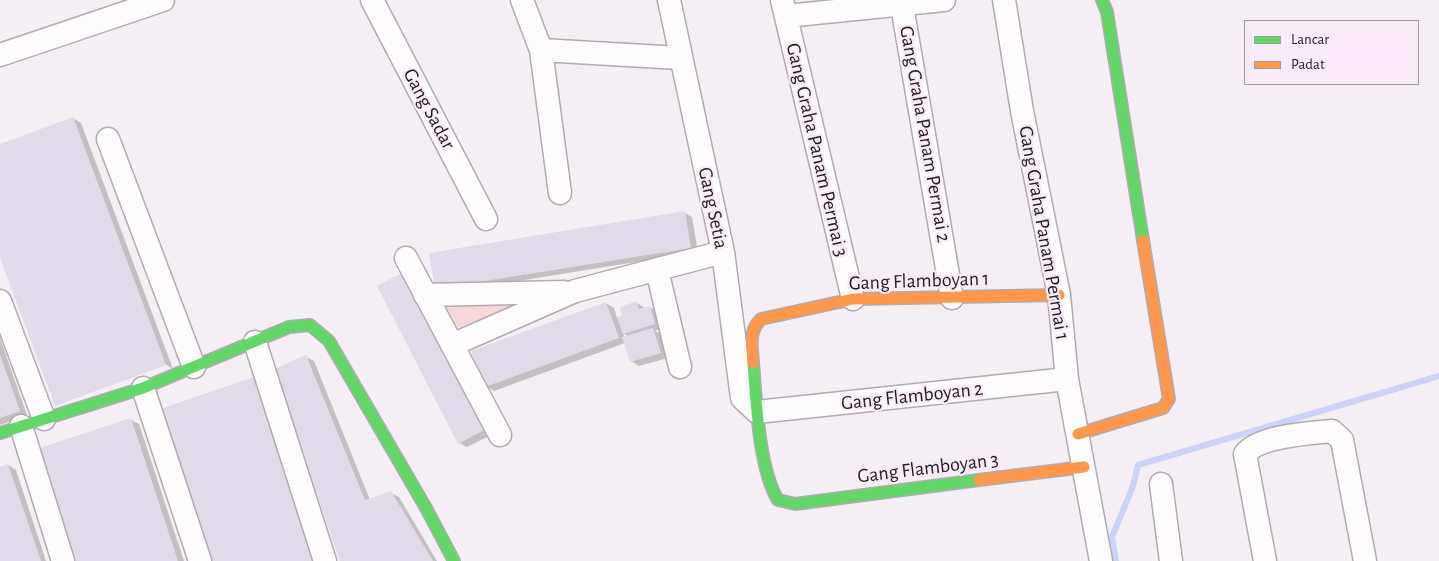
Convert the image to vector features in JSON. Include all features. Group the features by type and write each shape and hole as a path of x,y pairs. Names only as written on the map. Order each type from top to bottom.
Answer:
{"street":[{"path":"0,55 163,0"},
{"name":"Gang Sadar","path":"372,0 486,219"},
{"path":"522,0 541,50 560,192"},
{"name":"Gang Setia","path":"669,0 680,58 724,252 742,398 757,412"},
{"path":"784,8 944,0"},
{"name":"Gang Graha Panam Permai 1","path":"1004,0 1022,111 1059,295 1067,379 1101,561"},
{"path":"1078,434 1163,408 1169,399 1107,12 1102,0"},
{"name":"Gang Graha Panam Permai 2","path":"902,2 952,298"},
{"name":"Gang Graha Panam Permai 3","path":"784,8 853,299"},
{"path":"541,50 680,58"},
{"path":"108,139 194,367"},
{"path":"452,345 575,291 724,252"},
{"path":"406,258 500,436"},
{"path":"657,270 680,367"},
{"path":"426,295 575,291"},
{"name":"Gang Flamboyan 1","path":"757,412 751,356 751,336 755,325 761,319 853,299 1059,295"},
{"path":"0,301 44,419"},
{"path":"0,433 143,388 289,327 302,324 310,325 328,341 426,508 454,561"},
{"path":"255,342 325,561"},
{"name":"Gang Flamboyan 2","path":"757,412 1067,379"},
{"path":"143,388 200,561"},
{"name":"Gang Flamboyan 3","path":"757,412 770,487 778,500 795,504 1084,467"},
{"path":"21,426 63,561"},
{"path":"1265,561 1245,454 1254,445 1284,438 1332,431 1342,440 1365,561"},
{"path":"1162,484 1171,561"}],"shaded area":[{"path":"529,301 454,329 442,308"}],"building":[{"path":"73,117 166,365 55,406 0,258 0,144"},
{"path":"685,211 691,248 435,289 429,253"},
{"path":"402,273 484,430 458,444 377,286"},
{"path":"637,301 639,309 650,306 655,324 623,334 617,317 622,316 620,307"},
{"path":"606,302 619,338 485,387 471,351"},
{"path":"653,328 661,353 630,362 622,337"},
{"path":"0,355 20,411 0,418"},
{"path":"306,355 365,500 391,491 433,561 340,561 274,369"},
{"path":"254,377 315,561 211,561 160,409"},
{"path":"131,418 178,561 74,561 37,449"},
{"path":"8,464 41,561 0,561 0,467"}],"waterway":[{"path":"1116,561 1112,537 1133,486 1138,465 1439,376"}],"traffic: fast":[{"path":"1102,0 1107,12 1143,240"},
{"path":"0,433 143,388 289,327 310,325 329,341 426,508 454,561"},
{"path":"753,363 759,434 766,471 778,500 795,504 979,480"}],"traffic: slow":[{"path":"1078,434 1163,408 1169,399 1143,240"},
{"path":"753,363 752,334 761,319 853,299 1059,295"},
{"path":"979,480 1084,467"}]}
